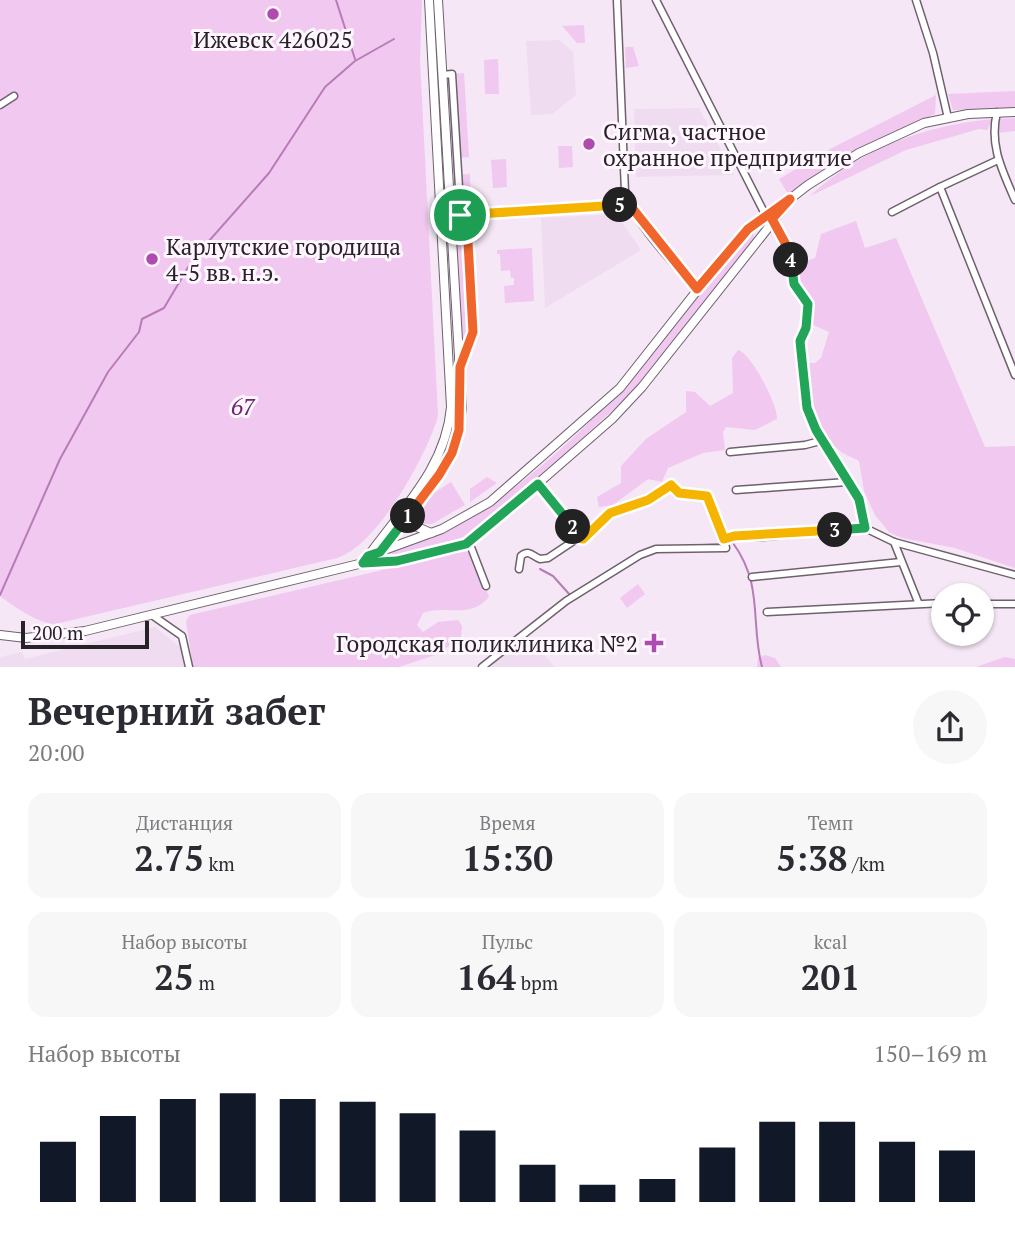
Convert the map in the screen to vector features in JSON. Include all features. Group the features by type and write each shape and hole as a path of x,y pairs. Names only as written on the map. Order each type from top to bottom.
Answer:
{"main road":[{"path":"380,552 384,541 432,471 443,449 450,417 429,0"},
{"path":"367,561 413,510 452,453 461,408 438,0"},
{"path":"0,635 26,638 66,634 367,561 397,561 469,542 612,419 642,387 756,240 769,219 790,199 859,153 898,133 948,118 1015,112"},
{"path":"367,561 380,552 431,533 490,502 620,388 697,289 748,229 769,219"},
{"path":"748,229 754,229 756,240"},
{"path":"413,510 415,526 431,533"}],"street":[{"path":"617,0 622,168 629,204 697,289"},
{"path":"656,0 769,219 790,252 794,284 808,304 806,328 800,341 807,408 859,499 865,528"},
{"path":"916,0 933,53 948,118"},
{"path":"442,75 452,74 460,215 468,242 473,332 460,367"},
{"path":"0,105 14,96"},
{"path":"997,112 992,131 998,160 1015,200"},
{"path":"892,212 998,160"},
{"path":"448,184 459,183"},
{"path":"940,187 1015,375"},
{"path":"460,215 629,204"},
{"path":"730,452 806,445 824,440"},
{"path":"736,490 847,482"},
{"path":"538,484 571,524 578,538"},
{"path":"482,667 566,601 640,555 656,549 726,548 707,496 679,493 671,485 648,500 610,513 583,539 578,538 544,559 525,553 520,556 519,569"},
{"path":"724,539 734,536 762,537 865,528 894,542 1015,575"},
{"path":"469,542 486,586"},
{"path":"894,542 918,602"},
{"path":"752,576 901,562"},
{"path":"767,612 815,612 931,603"},
{"path":"994,604 1015,604"},
{"path":"152,615 182,636 190,667"}],"shaded area":[{"path":"559,40 573,52 576,95 552,114 531,115 526,41"},
{"path":"699,108 734,175 636,177 634,109"},
{"path":"616,214 641,250 545,308 541,218"},
{"path":"155,627 182,649 184,667 0,667 0,657 22,652 25,659"},
{"path":"525,635 555,667 488,667"}],"green space":[{"name":"67","path":"0,0 422,0 420,60 438,416 423,453 398,497 384,518 352,550 337,558 55,624 34,618 0,596"},
{"path":"584,25 585,43 577,43 562,26"},
{"path":"625,47 633,47 639,66 626,68"},
{"path":"498,59 499,94 485,94 484,60"},
{"path":"464,73 469,157 457,158 452,74"},
{"path":"1015,91 1015,108 953,110 948,94"},
{"path":"936,95 935,114 837,160 788,194 779,179 832,148"},
{"path":"1015,118 1015,131 998,133 999,119"},
{"path":"993,119 987,130 979,129 906,150 810,196 851,165 895,142 942,127"},
{"path":"558,146 572,146 573,167 559,168"},
{"path":"506,159 507,187 493,188 491,160"},
{"path":"795,159 796,167 768,168 768,161"},
{"path":"470,174 471,215 460,215 459,175"},
{"path":"856,221 865,248 896,238 985,447 1015,446 1015,568 955,548 902,538 889,532 875,515 864,491 859,461 846,455 830,442 818,423 802,367 805,363 815,363 821,358 829,332 811,324 812,302 802,290 795,269 798,264 815,258 821,234"},
{"path":"753,232 754,238 636,389 535,481 460,543 389,556 394,551 450,527 501,496 549,460 633,375 747,234"},
{"path":"461,233 467,291 464,291 467,328 470,331 462,352 455,234"},
{"path":"532,248 534,301 505,303 504,286 514,285 514,278 511,278 510,270 501,271 500,254 497,254 497,250"},
{"path":"738,350 750,360 763,380 777,419 755,430 726,427 723,432 725,450 703,453 668,468 662,482 648,479 613,505 599,507 597,497 621,483 621,466 646,439 686,412 686,391 695,392 710,406 733,393 732,358"},
{"path":"487,477 497,483 470,502 470,489"},
{"path":"451,482 465,505 432,524 421,524 419,514 434,493"},
{"path":"464,551 473,554 489,597 482,604 466,610 423,613 417,625 423,632 438,622 458,620 462,626 461,638 435,655 399,667 193,667 186,621 190,615"},
{"path":"638,584 645,594 627,608 620,598"},
{"path":"765,655 775,658 781,667 757,667 758,658"},
{"path":"1005,657 1015,659 1015,667 976,667"}],"waterway":[{"path":"336,0 355,59"},
{"path":"0,595 60,459 108,372 139,332 142,319 164,308 193,259 269,173 325,87 355,61 394,39"},
{"path":"729,543 733,543 743,559 753,589 762,667"},
{"path":"684,546 723,544"},
{"path":"620,564 633,556"},
{"path":"540,569 553,576 570,595"},
{"path":"490,657 551,609"}],"place":[{"name":"Ижевск 426025","path":"273,14"},
{"name":"Сигма, частное охранное предприятие","path":"589,144"},
{"name":"Карлутские городища 4-5 вв. н.э.","path":"152,259"},
{"name":"Городская поликлиника №2","path":"654,643"}],"route":[{"path":"790,199 772,219 790,252 794,284 808,304 806,328 800,341 807,408 816,430 831,450 859,499 865,528 762,537 734,536 724,539 707,496 679,493 671,485 648,500 610,513 583,539 578,538 571,524 538,484 466,544 397,561 363,563 368,556 380,552 439,475 452,453 459,430 460,367 473,332 468,242 461,227 460,215 629,204 697,289 748,229 790,199"}]}
